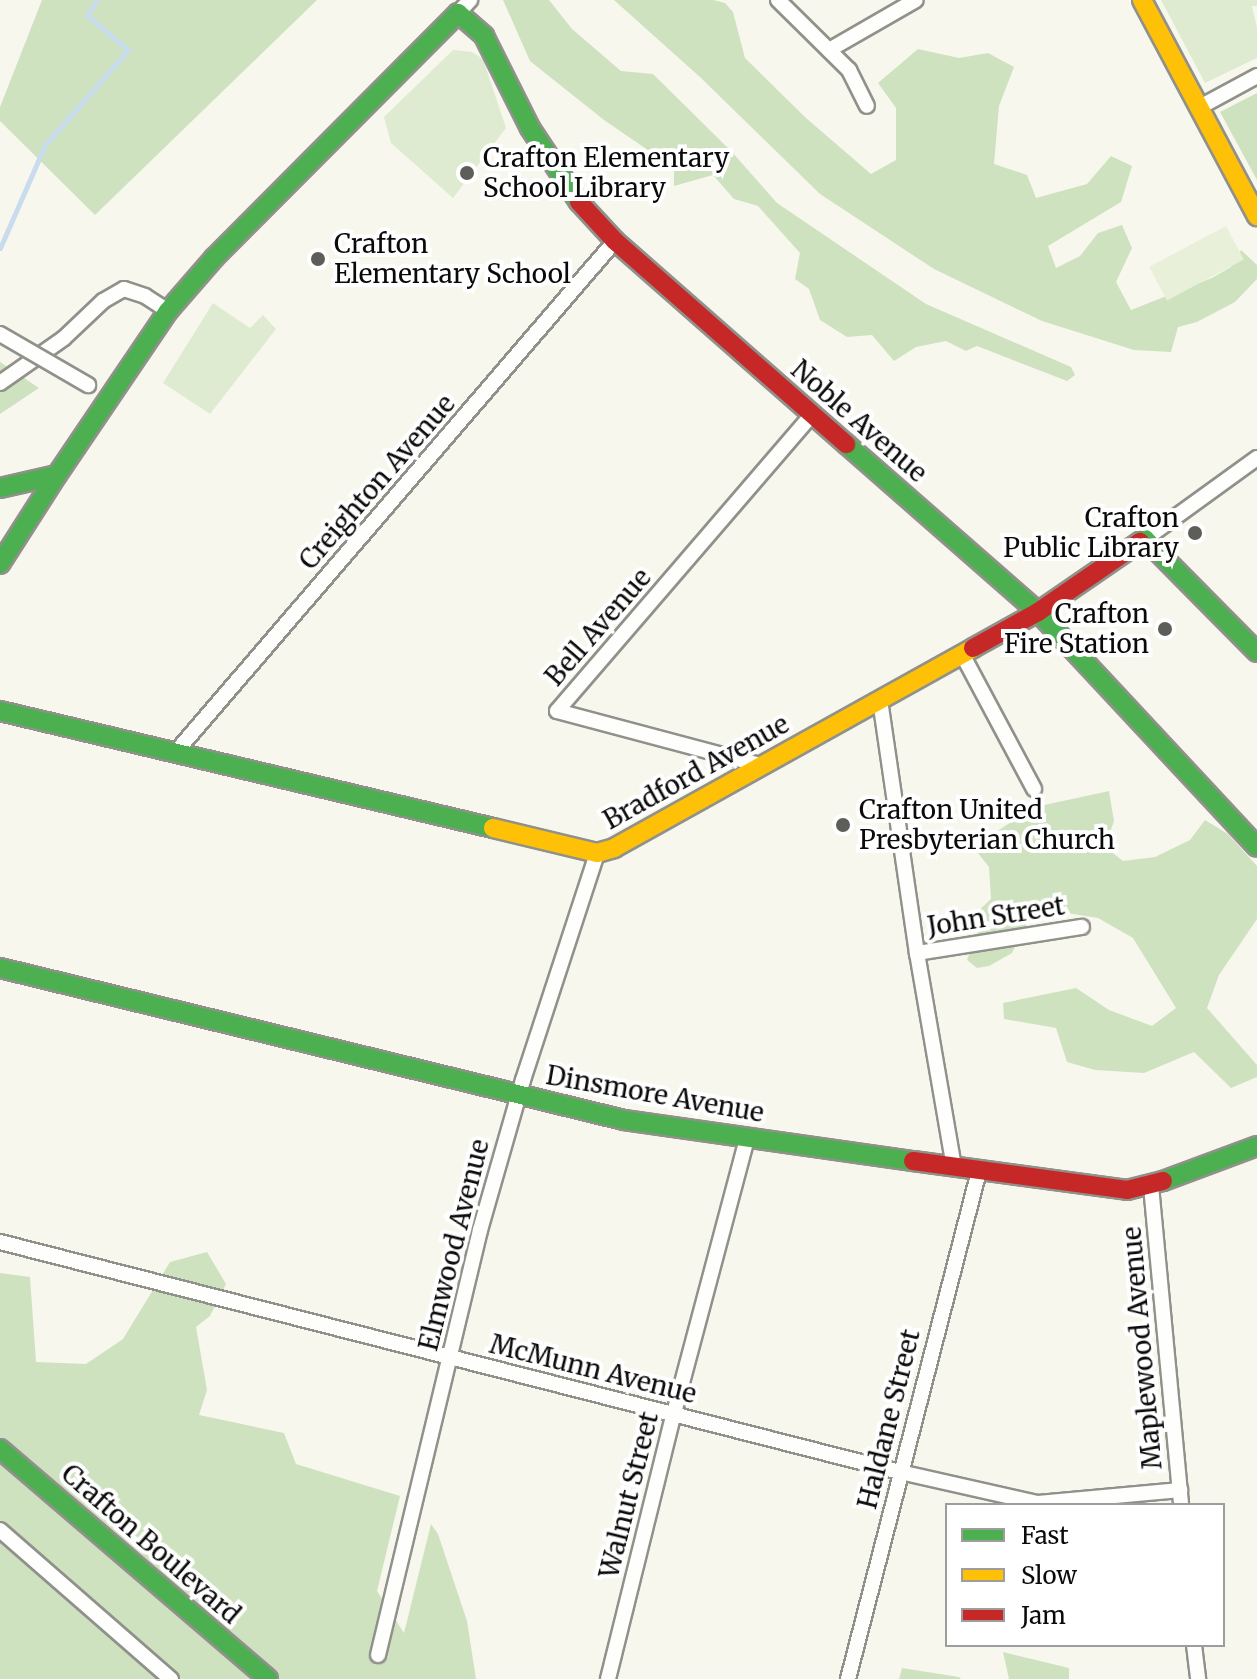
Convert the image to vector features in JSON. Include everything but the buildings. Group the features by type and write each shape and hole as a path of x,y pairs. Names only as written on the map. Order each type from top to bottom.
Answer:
{"main road":[{"path":"1142,0 1257,216"},
{"path":"0,564 106,398 168,311 214,258 464,6"},
{"name":"Noble Avenue","path":"464,6 484,36 530,128 569,191 615,241 1038,612 1257,847"},
{"path":"0,488 57,475"},
{"path":"1145,539 1257,652"},
{"name":"Bradford Avenue","path":"0,711 597,853 614,848 1038,612 1145,539"},
{"name":"Dinsmore Avenue","path":"0,968 624,1120 979,1171 1127,1190 1151,1186 1257,1146"},
{"name":"Crafton Boulevard","path":"0,1449 268,1679"}],"street":[{"path":"778,0 849,70 867,106"},
{"path":"829,50 916,0"},
{"path":"1198,108 1257,76"},
{"name":"Creighton Avenue","path":"175,753 615,241"},
{"path":"0,383 64,338 103,301 124,289 145,296 168,311"},
{"path":"0,334 106,398"},
{"name":"Bell Avenue","path":"760,765 557,711 811,416"},
{"name":"Bradford Avenue","path":"1145,539 1257,458"},
{"path":"962,654 1034,789"},
{"path":"880,700 917,953 954,1167"},
{"name":"Elmwood Avenue","path":"378,1655 480,1230 519,1094 597,853"},
{"name":"John Street","path":"917,953 1082,927"},
{"name":"Walnut Street","path":"608,1679 747,1138"},
{"name":"Haldane Street","path":"848,1679 979,1171"},
{"name":"Maplewood Avenue","path":"1151,1186 1180,1498"},
{"name":"McMunn Avenue","path":"0,1242 900,1472 1038,1503 1180,1498"},
{"path":"0,1530 171,1679"},
{"path":"1194,1647 1198,1679"}],"green space":[{"path":"42,0 317,0 95,215 0,121 0,107"},
{"path":"503,0 549,0 572,29 621,71 653,74 732,152 777,203 926,304 1071,367 1075,375 1067,381 977,346 966,351 946,341 916,347 894,361 872,335 847,337 820,320 809,289 795,279 800,253 758,206 734,199 713,175 674,186 674,168 604,120 530,61"},
{"path":"614,0 713,0 725,3 733,12 745,58 806,118 871,174 896,160 896,108 878,83 918,49 959,58 988,53 1014,67 999,106 994,164 1027,175 1036,198 1087,184 1111,156 1132,166 1121,202 1048,246 1056,268 1080,256 1098,233 1122,225 1132,248 1116,282 1131,310 1212,278 1231,267 1241,250 1257,265 1257,279 1235,302 1197,322 1178,327 1171,352 1134,350 1042,321 934,269 820,194 701,78"},
{"path":"1161,0 1257,0 1257,6 1252,6 1257,28 1257,58 1205,83"},
{"path":"453,50 472,52 483,59 506,128 453,198 391,143 384,117"},
{"path":"1257,93 1257,180 1220,112"},
{"path":"1226,226 1244,260 1167,300 1149,267"},
{"path":"213,303 250,328 263,315 276,329 210,414 163,383"},
{"path":"0,362 39,388 0,414"},
{"path":"1109,791 1114,821 1105,847 1123,861 1155,857 1190,840 1205,820 1228,834 1257,866 1257,919 1219,975 1207,1008 1257,1065 1257,1077 1231,1088 1194,1052 1144,1073 1095,1070 1067,1062 1056,1028 1004,1019 1003,1003 1076,988 1109,1010 1152,1026 1176,1008 1133,938 1098,918 1061,912 1028,921 1012,953 989,966 977,968 967,960 978,931 974,915 991,899 989,867 977,852 999,830 1035,807"},
{"path":"207,1252 226,1284 210,1316 196,1327 207,1390 199,1415 284,1433 296,1464 400,1496 377,1591 404,1633 431,1524 438,1534 467,1621 476,1679 0,1679 0,1273 30,1277 36,1362 86,1364 123,1339 170,1262"},
{"path":"1003,1652 1069,1668 1069,1679 1009,1679"},
{"path":"902,1668 959,1677 961,1679 899,1679"}],"waterway":[{"path":"0,248 45,145 128,50 87,15 97,0"}],"traffic: fast":[{"path":"0,488 57,475 168,311 214,258 458,13 484,36 530,128 579,202"},
{"path":"846,444 1038,612 1257,847"},
{"path":"0,564 57,475"},
{"path":"1140,542 1145,539 1257,652"},
{"path":"0,711 493,828"},
{"path":"0,968 624,1120 913,1161"},
{"path":"1163,1181 1257,1146"},
{"path":"0,1449 268,1679"}],"traffic: slow":[{"path":"1142,0 1257,216"},
{"path":"493,828 597,853 614,848 973,648"}],"traffic: jam":[{"path":"579,202 615,241 846,444"},
{"path":"973,648 1038,612 1140,542"},
{"path":"913,1161 1127,1190 1163,1181"}],"place":[{"name":"Crafton Elementary School Library","path":"467,173"},
{"name":"Crafton Elementary School","path":"318,259"},
{"name":"Crafton Public Library","path":"1195,533"},
{"name":"Crafton Fire Station","path":"1165,629"},
{"name":"Crafton United Presbyterian Church","path":"843,825"}]}
